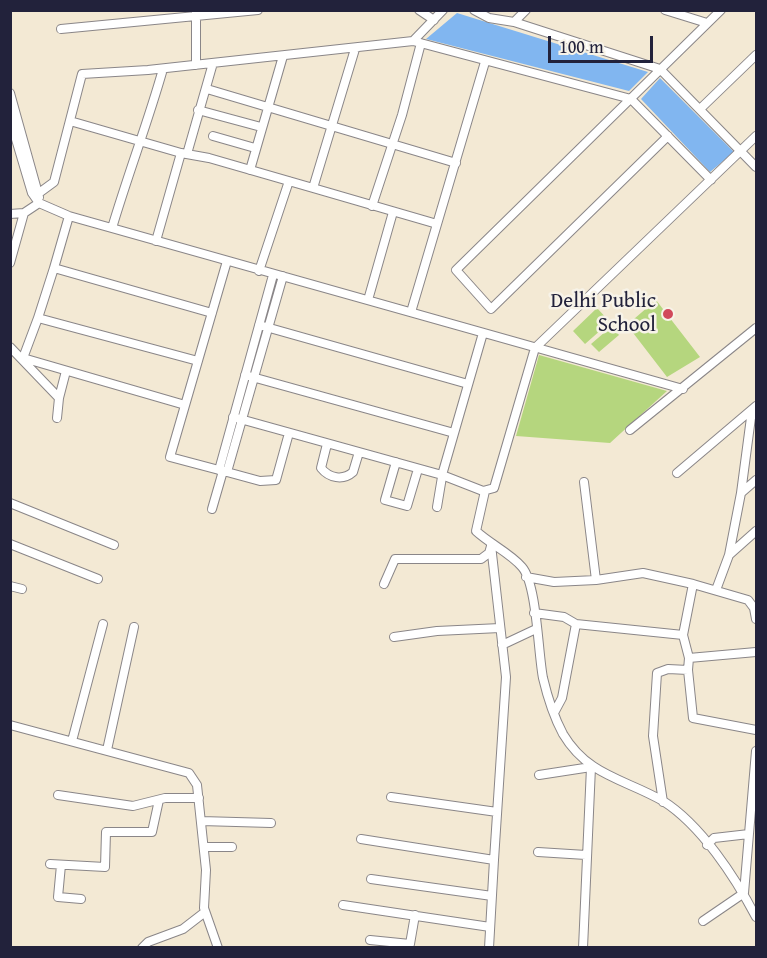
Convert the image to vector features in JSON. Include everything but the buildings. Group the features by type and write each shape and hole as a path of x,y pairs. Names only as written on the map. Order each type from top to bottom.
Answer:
{"street":[{"path":"61,29 196,13 258,10"},
{"path":"419,10 434,20"},
{"path":"372,206 393,144 417,42 443,10"},
{"path":"474,10 489,18 514,22 660,69 756,167"},
{"path":"514,22 526,10"},
{"path":"665,10 712,15"},
{"path":"196,13 196,65"},
{"path":"668,136 491,309 456,270 631,99 712,15"},
{"path":"39,193 54,182 82,74 163,69 417,42 484,62 631,99 711,180"},
{"path":"313,188 355,50"},
{"path":"250,170 283,56"},
{"path":"700,109 756,56"},
{"path":"411,312 484,62"},
{"path":"156,241 198,110 207,89 213,63"},
{"path":"112,228 139,140 154,106 163,69"},
{"path":"207,89 456,163"},
{"path":"10,93 39,193 39,203"},
{"path":"198,110 261,127"},
{"path":"10,119 32,193 39,203 69,216 683,389"},
{"path":"70,121 437,224"},
{"path":"213,136 255,148"},
{"path":"237,418 396,462 485,491 494,488 535,348 756,136"},
{"path":"260,271 289,181"},
{"path":"10,214 24,213 39,203"},
{"path":"368,300 393,212"},
{"path":"10,262 24,213"},
{"path":"23,358 38,318 69,216"},
{"path":"226,261 170,457 260,481 276,480 289,433"},
{"path":"54,268 212,313"},
{"path":"212,509 263,327 273,275"},
{"path":"263,327 283,276"},
{"path":"38,318 198,360"},
{"path":"263,327 468,384"},
{"path":"630,430 756,328"},
{"path":"437,507 442,476 483,333"},
{"path":"10,347 59,398"},
{"path":"23,358 185,405"},
{"path":"57,418 66,370"},
{"path":"249,376 454,433"},
{"path":"677,473 755,410"},
{"path":"716,590 729,555 755,410"},
{"path":"327,444 321,468 337,477 344,478 353,472 359,452"},
{"path":"396,462 385,500 407,506 418,469"},
{"path":"741,493 756,480"},
{"path":"584,483 596,580"},
{"path":"485,491 476,531 491,545 524,568 534,613 544,679 563,734 591,767 663,802 683,818 707,845 744,894 756,917"},
{"path":"10,503 114,545"},
{"path":"729,555 756,531"},
{"path":"10,544 98,579"},
{"path":"384,584 395,559 481,559 489,552 491,545"},
{"path":"489,948 506,677 491,545"},
{"path":"526,577 554,582 596,580 643,573 748,600 754,608 756,619"},
{"path":"693,584 683,635 689,658 693,718 756,730"},
{"path":"10,585 22,589"},
{"path":"534,613 564,617 576,624 683,635"},
{"path":"72,741 102,624"},
{"path":"555,711 561,698 576,624"},
{"path":"107,750 134,627"},
{"path":"394,637 437,631 500,628"},
{"path":"502,645 536,629"},
{"path":"689,658 756,652"},
{"path":"663,802 653,736 657,674 668,669 688,670"},
{"path":"10,724 189,773 197,785 199,798 204,847 205,912 218,948"},
{"path":"744,894 756,751"},
{"path":"539,775 591,767"},
{"path":"583,948 591,767"},
{"path":"58,795 133,806 159,800 199,798"},
{"path":"391,797 497,812"},
{"path":"50,864 105,867 106,832 152,832 159,800"},
{"path":"201,821 271,823"},
{"path":"707,845 714,838 749,834"},
{"path":"361,839 494,860"},
{"path":"204,847 232,847"},
{"path":"538,852 586,855"},
{"path":"60,865 58,897 81,899"},
{"path":"371,879 492,896"},
{"path":"703,921 744,894"},
{"path":"342,905 490,927"},
{"path":"142,948 148,942 183,929 205,912"},
{"path":"370,940 410,944 415,915"}],"green space":[{"path":"656,300 700,357 667,377 627,325"},
{"path":"597,308 610,322 585,344 573,331"},
{"path":"612,326 619,335 599,352 591,344"},
{"path":"539,355 667,391 610,443 516,436"}],"water":[{"path":"457,13 648,72 629,91 426,39"},
{"path":"660,78 734,152 710,172 641,99"}],"place":[{"name":"Delhi Public School","path":"668,314"}]}
